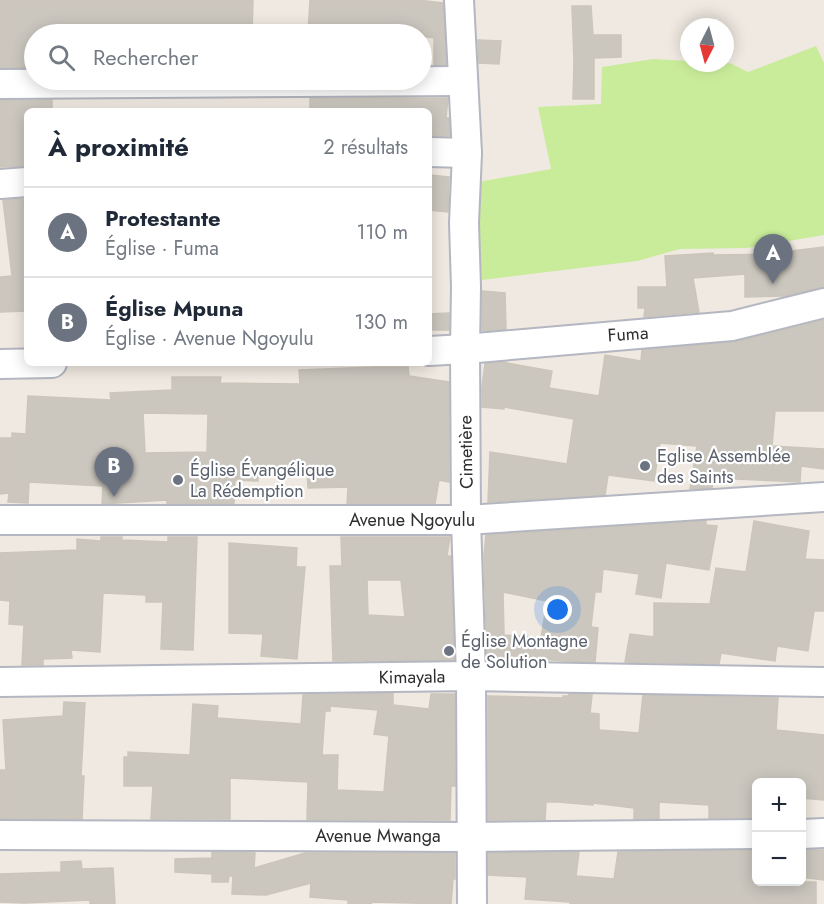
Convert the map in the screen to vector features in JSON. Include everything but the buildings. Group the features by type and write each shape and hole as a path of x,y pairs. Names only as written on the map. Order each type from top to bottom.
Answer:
{"street":[{"name":"Cimetière","path":"459,0 467,153 464,223 472,904"},
{"path":"432,81 462,81"},
{"path":"0,84 24,84"},
{"path":"432,152 467,153"},
{"path":"0,184 24,182"},
{"name":"Fuma","path":"432,351 732,326 824,303"},
{"path":"0,364 24,364"},
{"name":"Avenue Ngoyulu","path":"0,520 466,520 824,497"},
{"name":"Kimayala","path":"0,682 471,676 824,682"},
{"path":"806,834 824,833"},
{"name":"Avenue Mwanga","path":"0,835 471,837 752,834"}],"green space":[{"path":"816,46 824,63 824,235 747,248 680,249 637,261 482,280 473,183 551,169 538,107 601,104 602,67 653,59 680,60 680,72 734,72 734,65 748,72"}],"place":[{"name":"Protestante","path":"773,284"},
{"name":"Eglise Assemblée des Saints","path":"645,466"},
{"name":"Église Évangélique La Rédemption","path":"178,480"},
{"name":"Église Mpuna","path":"114,497"},
{"name":"Église Montagne de Solution","path":"449,651"}]}
